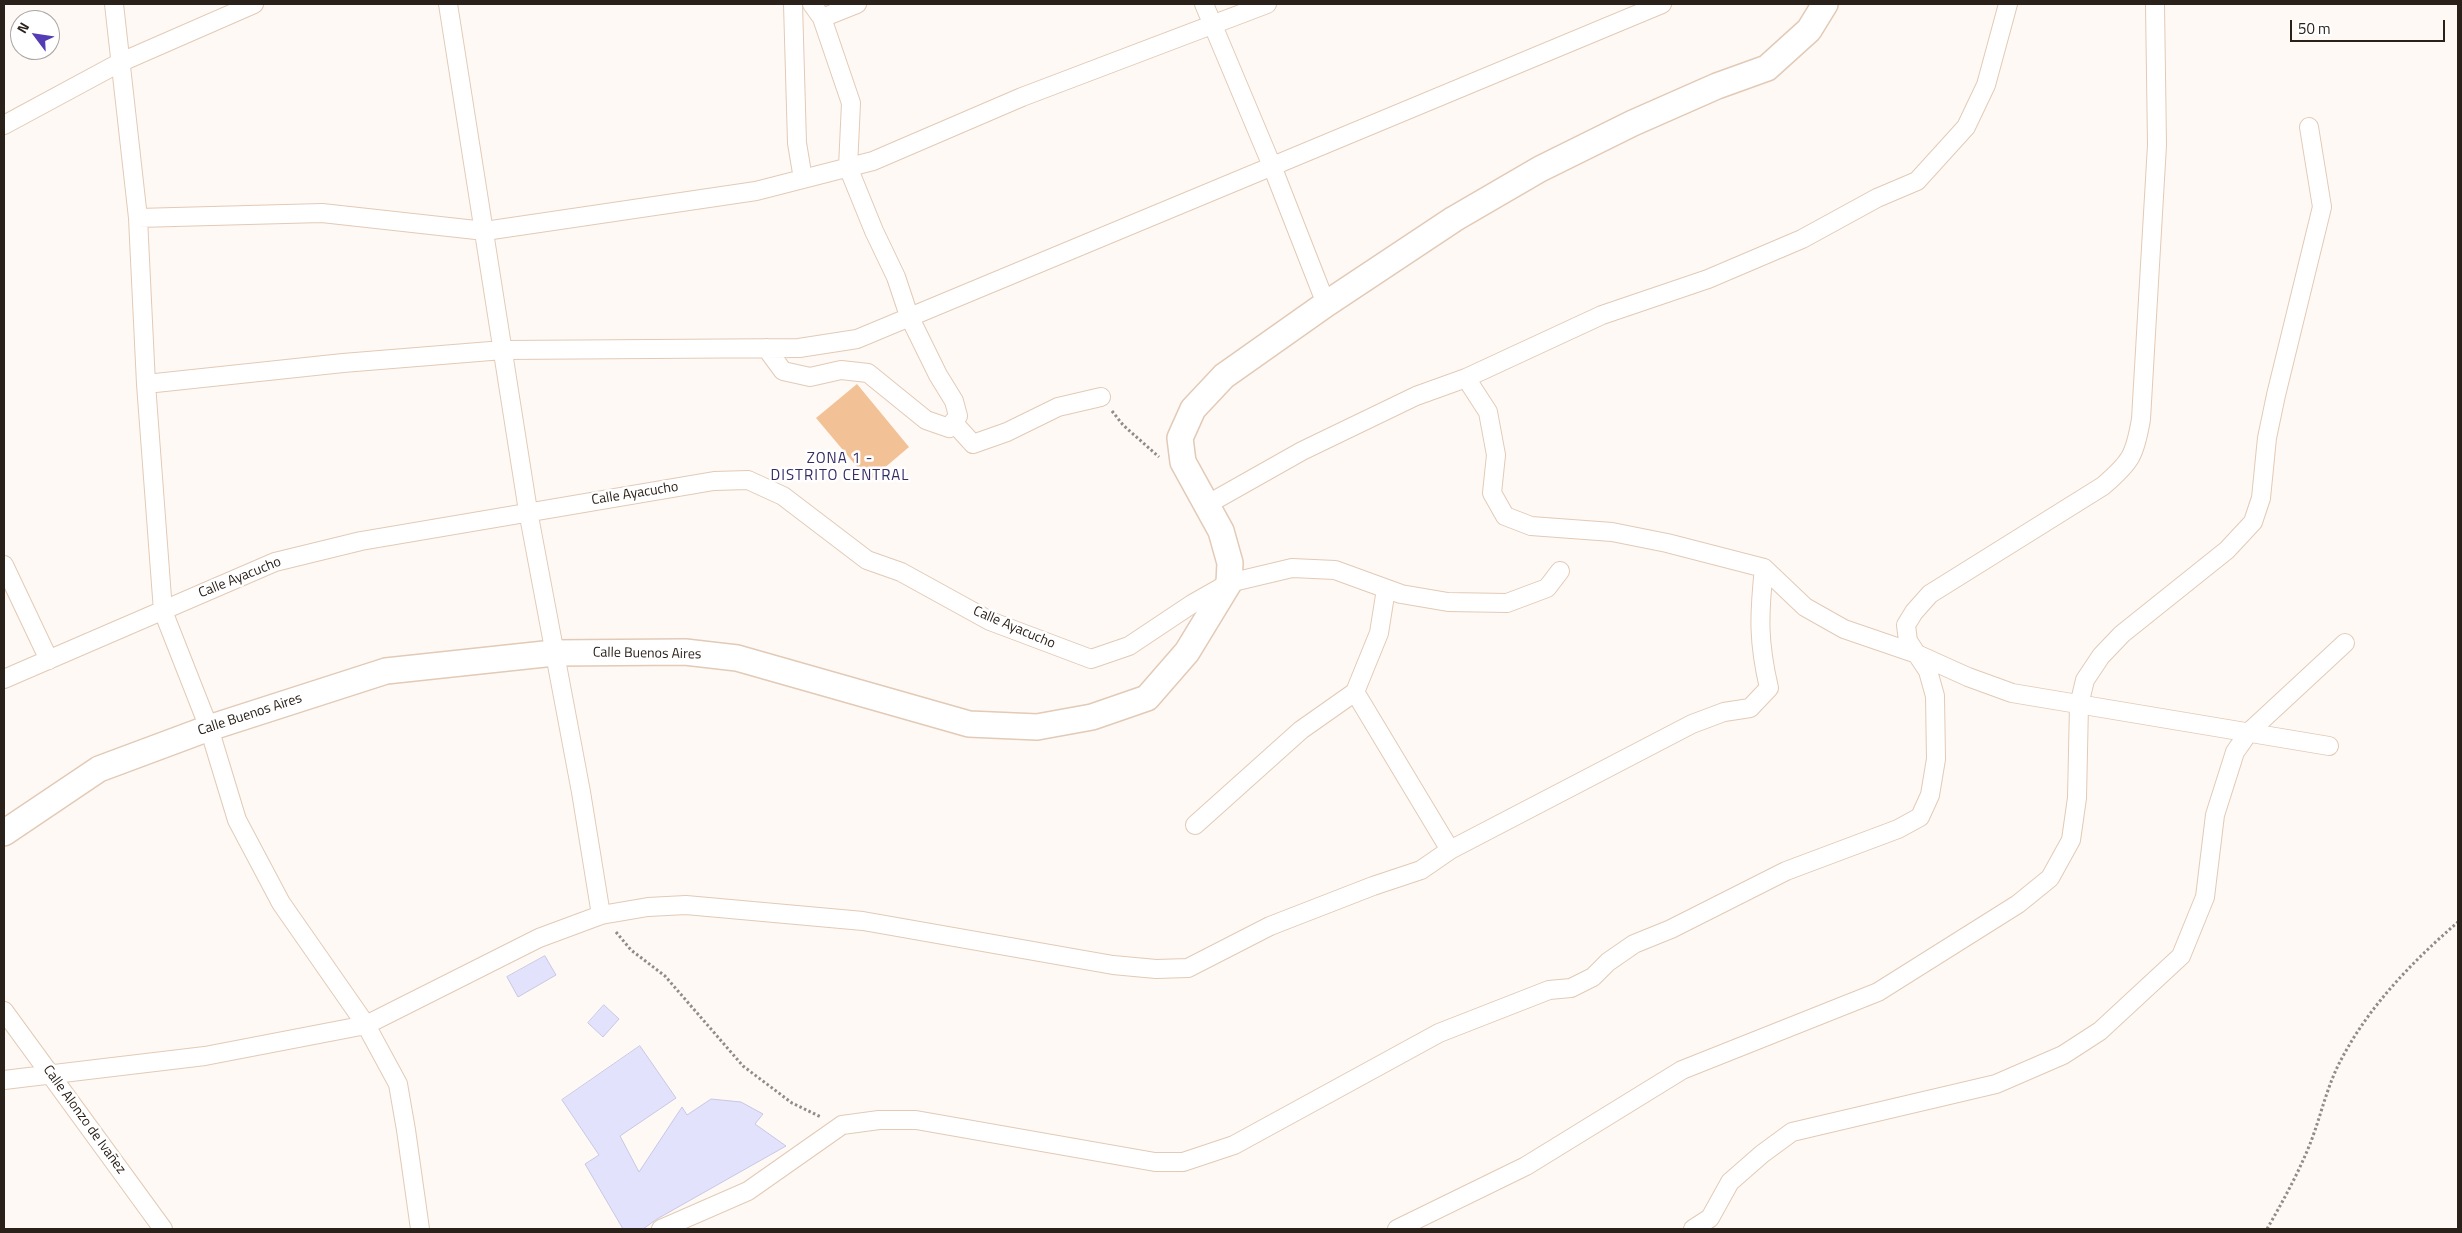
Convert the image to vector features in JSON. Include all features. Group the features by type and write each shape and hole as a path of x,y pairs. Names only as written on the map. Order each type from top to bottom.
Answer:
{"street":[{"path":"114,4 119,63 138,218 146,384 163,611 209,728 237,820 276,895 366,1025 398,1084 420,1229"},
{"path":"4,125 119,63 254,4"},
{"path":"448,4 528,511 581,792 600,915"},
{"path":"793,4 797,143 803,179"},
{"path":"766,348 784,371 810,377 841,370 868,373 926,420 949,428 958,416 954,400 938,375 909,316 896,277 874,231 848,167 851,103 817,11 857,4"},
{"path":"1204,4 1272,166 1326,304"},
{"path":"138,218 322,213 484,231 756,191 873,161 1022,97 1267,4"},
{"path":"146,384 343,363 503,350 799,348 857,339 1662,4"},
{"path":"1229,583 1230,563 1221,531 1208,504 1183,462 1180,438 1194,408 1224,376 1326,304 1454,218 1540,169 1642,119 1717,86 1767,68 1809,30 1825,4"},
{"path":"1208,504 1302,451 1416,396 1466,378 1602,315 1708,279 1802,239 1876,198 1917,181 1966,127 1986,85 2008,4"},
{"path":"661,1229 748,1191 842,1126 880,1120 916,1120 1155,1162 1183,1162 1234,1145 1439,1033 1549,990 1571,988 1593,977 1608,962 1634,944 1671,929 1786,871 1898,829 1920,816 1930,795 1936,759 1935,696 1928,671 1908,641 1906,625 1914,612 1930,594 2103,486 2125,467 2136,448 2141,419 2157,145 2155,4"},
{"path":"1397,1229 1526,1166 1682,1070 1878,992 2018,904 2050,878 2071,840 2077,798 2079,705 2085,680 2101,656 2122,634 2227,550 2253,522 2261,498 2268,438 2276,395 2322,207 2308,127"},
{"path":"1466,378 1488,412 1496,455 1492,493 1505,516 1531,526 1612,532 1667,543 1764,568 1805,607 1844,629 1917,654 1968,677 2012,693 2329,746"},
{"path":"953,422 973,444 1007,432 1058,407 1100,397"},
{"name":"Calle Ayacucho","path":"4,678 50,660 275,562 362,541 528,511 714,481 748,480 783,496 867,560 901,572 990,621 1091,659 1129,646 1192,604 1229,583 1292,568 1335,570 1401,594 1448,602 1507,603 1547,588 1560,571"},
{"path":"4,565 50,660"},
{"path":"4,1080 205,1056 366,1025 539,938 600,915 648,907 686,904 863,921 1113,965 1156,969 1188,968 1270,926 1373,886 1421,870 1450,850 1692,724 1724,712 1750,708 1769,688 1761,655 1759,620 1764,568"},
{"name":"Calle Buenos Aires","path":"4,833 99,769 209,728 386,671 554,653 685,652 736,658 969,724 1037,727 1092,717 1147,698 1187,652 1229,583"},
{"path":"1195,825 1301,730 1355,692 1379,633 1386,589"},
{"path":"1693,1229 1710,1218 1730,1182 1762,1154 1792,1132 1996,1084 2063,1055 2100,1031 2181,956 2205,897 2215,815 2235,752 2249,732 2345,643"},
{"path":"1355,692 1450,850"},
{"name":"Calle Alonzo de Ivañez","path":"4,1011 163,1229"}],"path":[{"path":"1100,397 1122,425 1167,463 1183,462"},
{"path":"600,915 631,950 665,976 743,1066 792,1103 842,1126"},
{"path":"2267,1229 2295,1178 2341,1059 2362,1025 2393,984 2427,949 2458,922"}],"shaded area":[{"path":"857,384 909,447 869,481 816,418"}],"building":[{"path":"545,956 556,975 518,997 507,977"},
{"path":"604,1005 619,1019 603,1037 588,1023"},
{"path":"640,1046 676,1098 620,1136 639,1172 682,1107 687,1115 711,1099 741,1102 763,1114 755,1124 786,1146 657,1219 643,1229 623,1229 585,1164 599,1155 562,1100"}],"district":[{"name":"ZONA 1 - DISTRITO CENTRAL","path":"840,468"}]}
